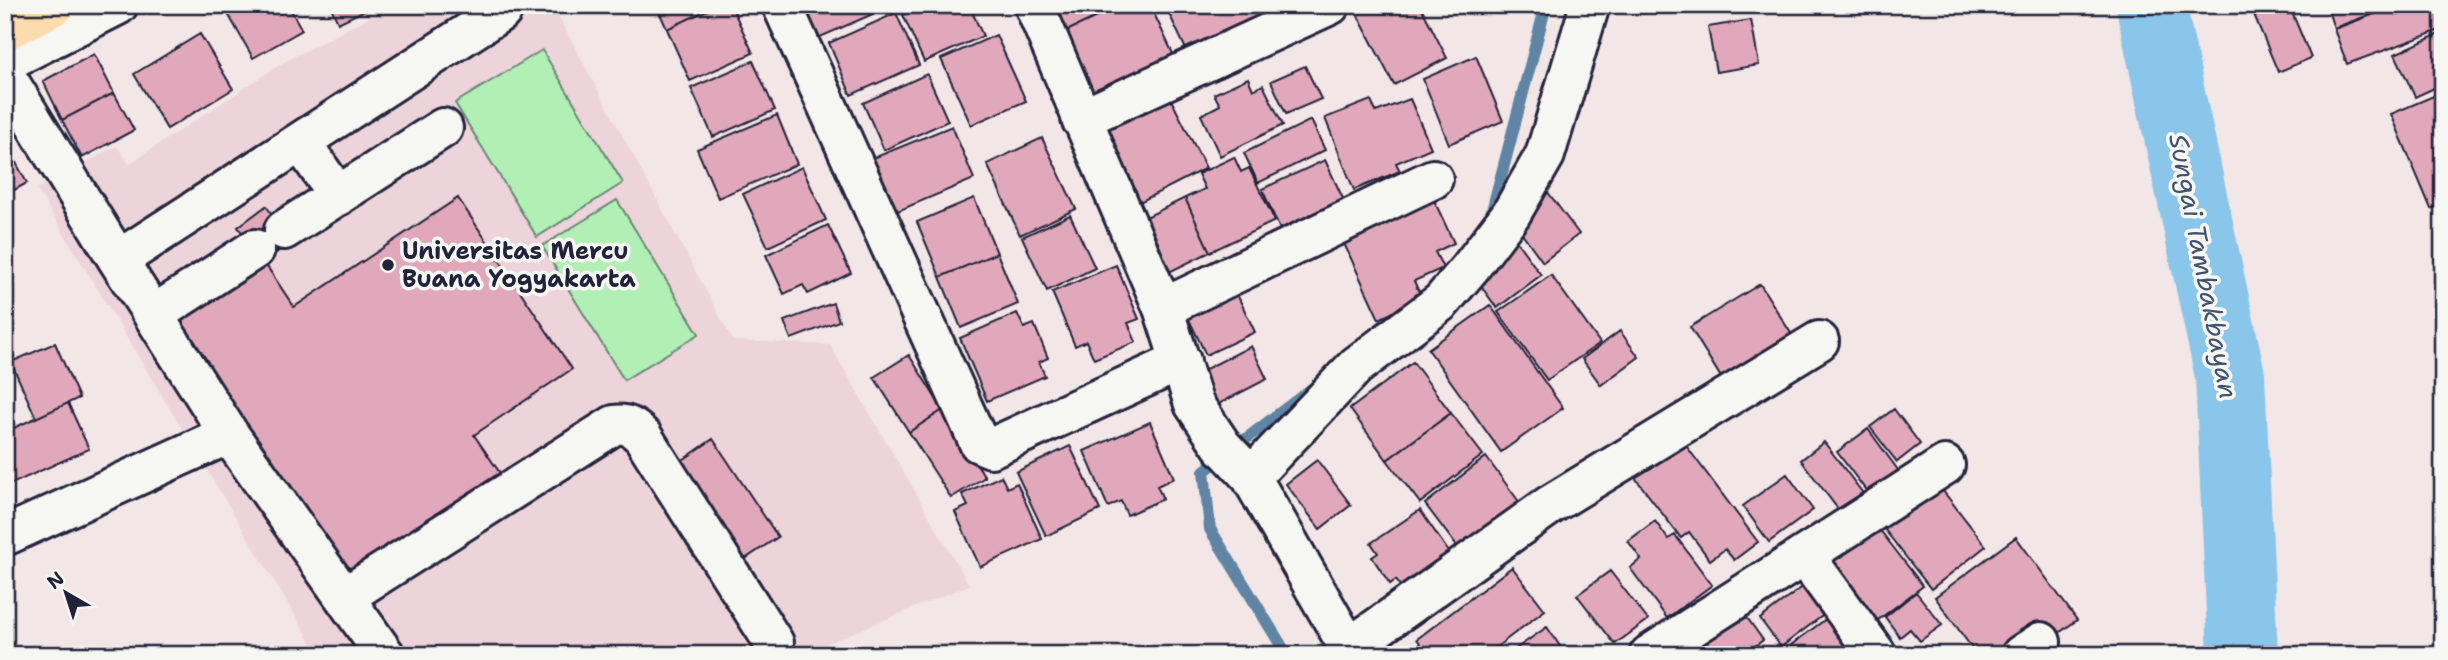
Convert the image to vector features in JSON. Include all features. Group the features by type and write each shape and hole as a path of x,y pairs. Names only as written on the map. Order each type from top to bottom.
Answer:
{"highway":[{"path":"5,31 55,5"}],"street":[{"path":"5,62 118,5"},
{"path":"782,5 979,443 991,447 1181,360"},
{"path":"1034,5 1163,308 1194,404 1222,446 1251,477 1351,651 1550,505 1819,341"},
{"path":"1081,119 1330,5"},
{"path":"1251,477 1356,366 1441,302 1511,214 1545,156 1590,5"},
{"path":"118,260 502,11"},
{"path":"5,75 229,434 385,655"},
{"path":"153,315 443,128"},
{"path":"301,142 338,196"},
{"path":"1163,308 1433,179"},
{"path":"344,597 614,425 622,424 634,428 643,437 774,643"},
{"path":"5,536 229,434"},
{"path":"1649,655 1945,465"},
{"path":"1805,556 1877,655"}],"shaded area":[{"name":"Universitas Mercu Buana Yogyakarta","path":"393,5 552,5 733,341 830,345 969,585 799,655 319,655 37,189 117,146 129,164 284,62"}],"green space":[{"path":"542,50 623,183 537,237 455,103"},
{"path":"617,200 699,334 624,380 542,246"}],"building":[{"path":"244,5 288,5 302,30 253,58 228,14"},
{"path":"330,5 376,5 338,23"},
{"path":"656,5 718,5 667,29"},
{"path":"718,5 731,5 753,53 690,81 667,29"},
{"path":"804,5 891,5 891,6 818,38"},
{"path":"924,5 969,5 983,36 924,62 903,15"},
{"path":"1044,5 1122,5 1058,35"},
{"path":"1122,5 1150,5 1174,56 1086,97 1058,35"},
{"path":"1165,5 1274,5 1280,17 1191,60"},
{"path":"1359,5 1420,5 1447,58 1394,85 1354,8"},
{"path":"2250,5 2289,5 2311,58 2278,72"},
{"path":"2326,5 2396,5 2334,28"},
{"path":"2399,5 2439,5 2443,15 2443,29 2347,64 2334,29"},
{"path":"896,13 919,65 851,95 829,43"},
{"path":"1751,20 1759,65 1716,72 1708,27"},
{"path":"2443,32 2443,84 2415,97 2395,54"},
{"path":"200,34 233,89 167,129 134,74"},
{"path":"996,35 1026,101 971,125 941,59"},
{"path":"94,54 114,93 62,120 43,81"},
{"path":"1476,56 1503,121 1449,144 1423,79"},
{"path":"753,61 775,110 713,137 691,88"},
{"path":"1305,66 1321,99 1286,114 1271,81"},
{"path":"927,74 948,121 884,150 863,103"},
{"path":"1248,78 1253,90 1263,85 1283,125 1220,156 1201,115 1220,105 1214,94"},
{"path":"1164,86 1206,168 1136,204 1095,122"},
{"path":"2443,92 2443,204 2431,209 2391,114"},
{"path":"114,93 134,130 82,158 62,120"},
{"path":"1410,99 1431,148 1396,163 1400,171 1354,190 1325,118 1371,100 1376,112"},
{"path":"777,115 797,164 718,198 697,149"},
{"path":"1311,120 1325,150 1258,183 1244,153"},
{"path":"952,126 974,179 893,213 871,159"},
{"path":"1042,138 1076,209 1020,235 987,164"},
{"path":"5,142 27,183 5,195"},
{"path":"1234,157 1241,172 1249,168 1275,221 1210,252 1185,198 1205,189 1198,174"},
{"path":"1325,160 1346,205 1282,234 1262,189"},
{"path":"802,167 826,220 768,247 743,194"},
{"path":"1547,191 1579,234 1543,262 1511,218"},
{"path":"1432,196 1454,243 1435,252 1443,268 1414,281 1422,299 1379,319 1341,237"},
{"path":"458,198 572,369 474,435 500,473 341,579 171,324 264,262 294,307"},
{"path":"974,198 997,253 940,277 917,222"},
{"path":"1185,198 1210,252 1163,275 1138,221"},
{"path":"266,206 292,241 264,262 238,227"},
{"path":"1070,215 1095,268 1047,291 1022,237"},
{"path":"828,225 851,273 808,294 803,285 784,294 766,255"},
{"path":"1514,238 1541,275 1497,308 1470,271"},
{"path":"997,253 1018,304 961,328 940,277"},
{"path":"1116,265 1139,319 1128,323 1136,342 1094,359 1086,341 1075,346 1052,292"},
{"path":"1551,275 1600,343 1547,380 1498,312"},
{"path":"1760,284 1797,343 1727,387 1690,327"},
{"path":"1233,286 1255,332 1206,355 1184,309"},
{"path":"833,303 839,321 791,339 784,321"},
{"path":"1490,305 1563,408 1501,452 1428,349"},
{"path":"1017,313 1024,328 1034,324 1048,358 1039,362 1045,376 987,401 960,338"},
{"path":"1620,331 1639,357 1601,385 1582,359"},
{"path":"55,343 79,398 36,418 11,362"},
{"path":"1251,346 1267,379 1209,409 1192,376"},
{"path":"909,355 943,410 909,432 874,377"},
{"path":"1413,362 1451,413 1387,460 1350,409"},
{"path":"68,403 89,449 7,486 5,432"},
{"path":"1894,409 1920,444 1897,462 1870,427"},
{"path":"943,410 985,477 951,498 909,432"},
{"path":"1451,413 1483,455 1420,503 1387,460"},
{"path":"1150,422 1174,478 1157,486 1163,499 1127,515 1121,501 1108,507 1084,451"},
{"path":"1868,429 1898,470 1868,493 1837,452"},
{"path":"1678,435 1758,542 1734,560 1725,549 1710,560 1689,532 1681,538 1630,471"},
{"path":"713,439 778,537 745,559 680,462"},
{"path":"1824,442 1865,496 1841,513 1801,460"},
{"path":"1070,446 1100,510 1046,536 1016,472"},
{"path":"1486,457 1523,507 1462,553 1425,504"},
{"path":"1317,460 1351,505 1320,529 1286,484"},
{"path":"1787,474 1813,510 1769,542 1743,506"},
{"path":"1001,476 1007,488 1017,483 1042,539 980,567 955,512 968,506 962,494"},
{"path":"1936,482 1986,546 1931,589 1881,525"},
{"path":"1420,510 1455,561 1406,595 1396,580 1390,584 1372,557 1378,553 1371,543"},
{"path":"1655,521 1668,539 1675,535 1712,585 1667,618 1630,568 1641,559 1628,541"},
{"path":"1873,521 1923,586 1874,623 1825,558"},
{"path":"2016,537 2077,620 2049,640 2012,655 1977,655 1935,597"},
{"path":"1512,567 1545,610 1486,655 1429,655 1417,639"},
{"path":"1610,571 1648,620 1615,644 1577,595"},
{"path":"1809,582 1830,610 1781,647 1760,619"},
{"path":"1916,592 1942,625 1920,641 1910,629 1900,637 1885,617"},
{"path":"1738,605 1763,640 1754,647 1759,655 1669,655"},
{"path":"1834,613 1859,646 1848,655 1798,655 1791,645"},
{"path":"1547,627 1566,655 1517,655 1514,650"}],"waterway":[{"path":"1489,222 1546,5"},
{"name":"Sungai Tambakbayan","path":"2151,5 2230,375 2243,655"},
{"path":"1287,655 1210,529 1204,471 1314,387"}],"place":[{"name":"Universitas Mercu Buana Yogyakarta","path":"388,265"}]}
